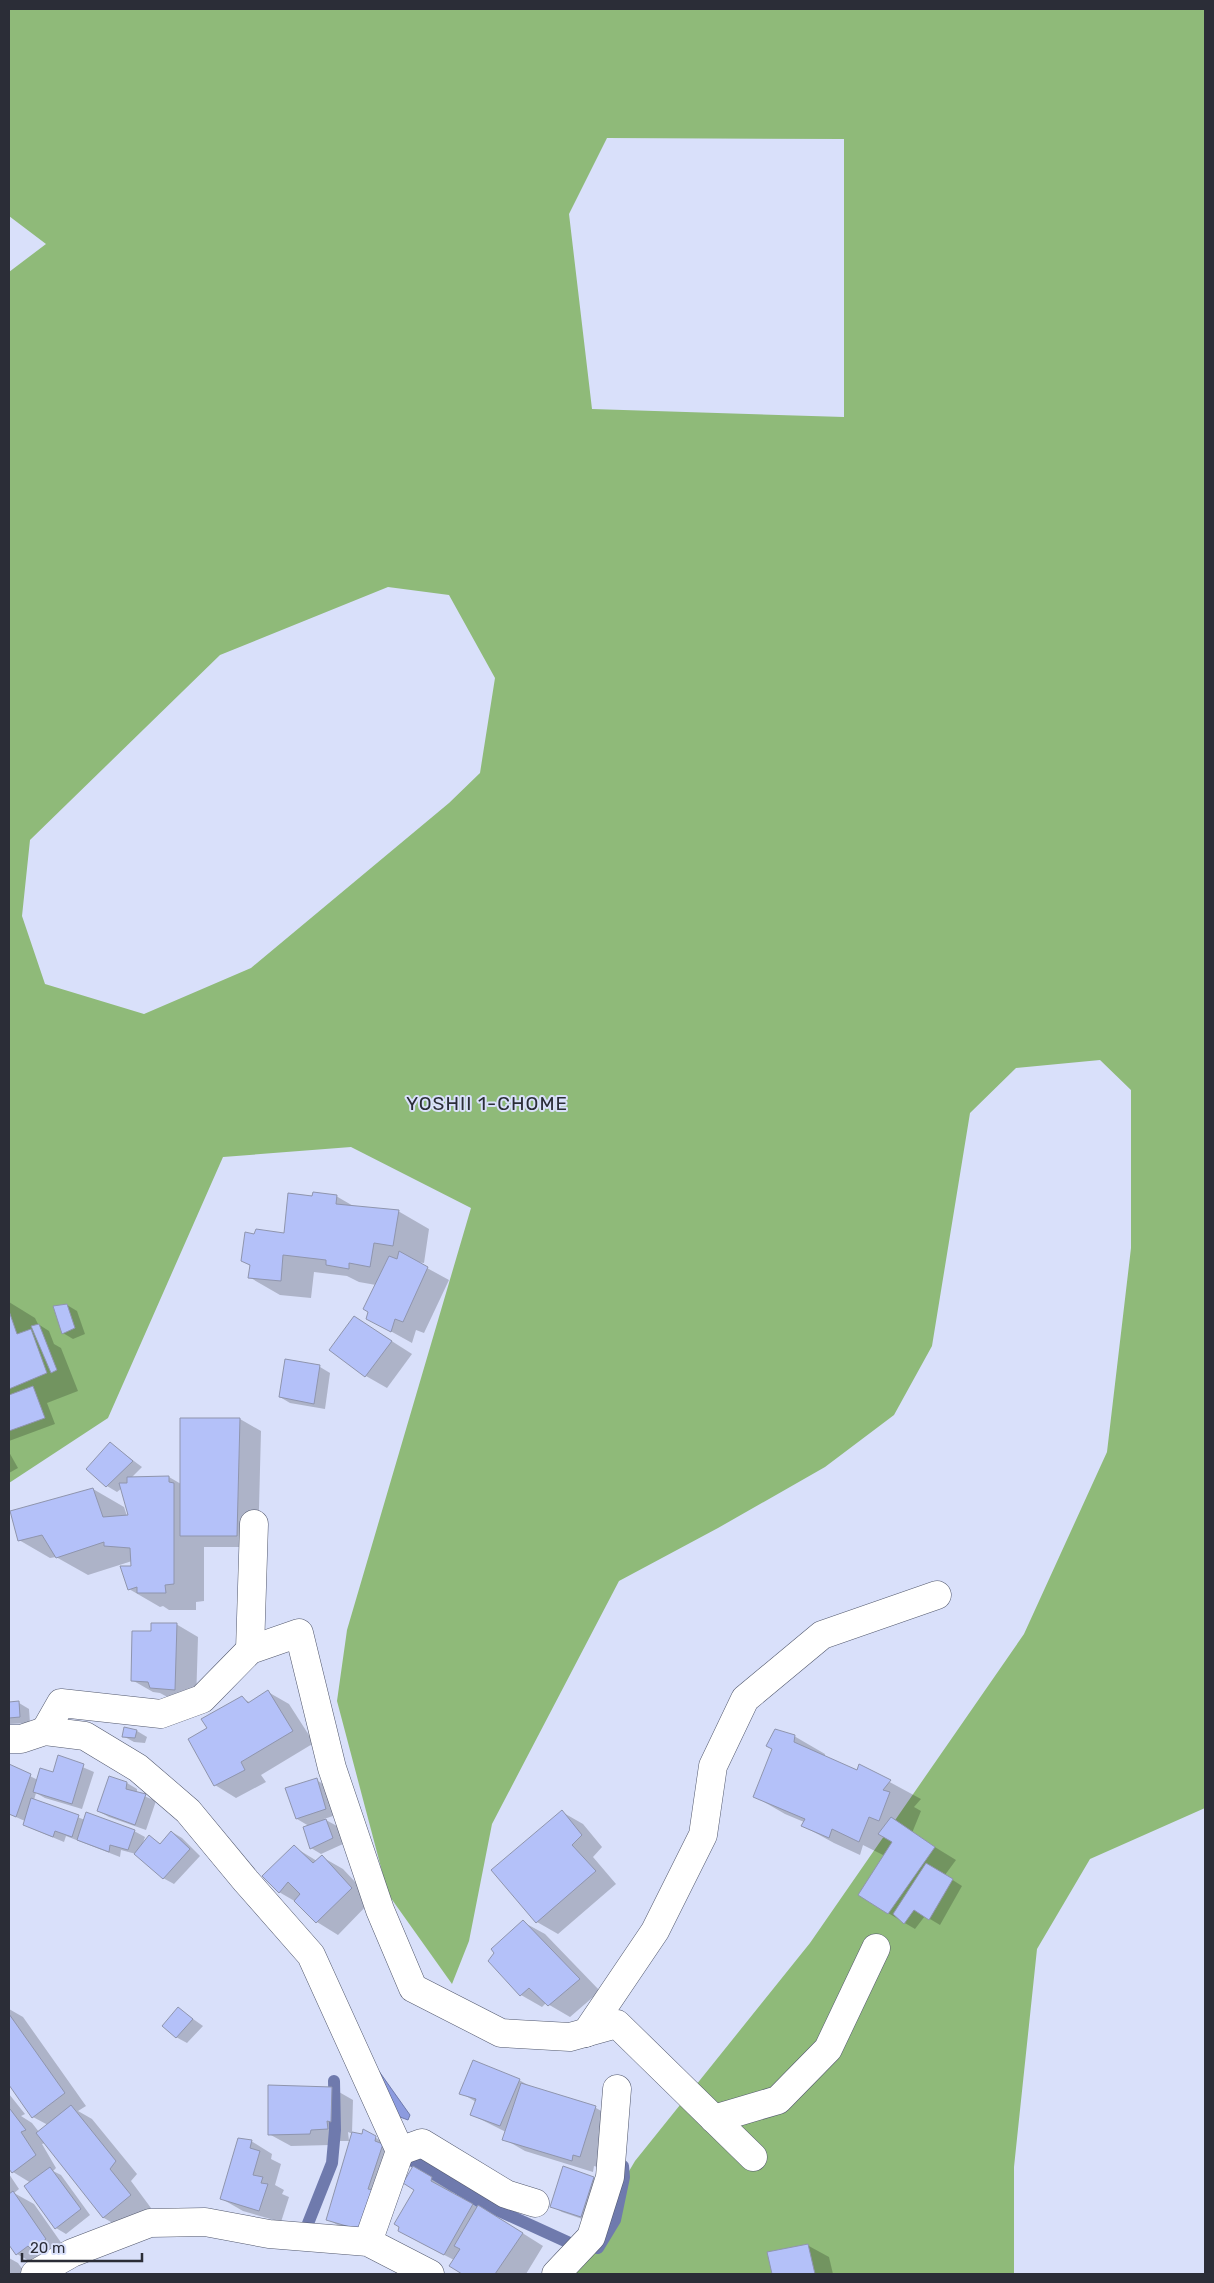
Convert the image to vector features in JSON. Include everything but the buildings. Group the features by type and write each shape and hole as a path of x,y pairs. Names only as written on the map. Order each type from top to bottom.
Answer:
{"street":[{"path":"250,1650 254,1524"},
{"path":"586,2033 655,1932 703,1835 713,1766 745,1699 822,1635 937,1595"},
{"path":"45,1731 61,1703 160,1714 202,1699 250,1650 299,1633 332,1768 380,1910 413,1988 502,2033 570,2037 617,2024 753,2157"},
{"path":"9,1739 21,1738 45,1731 86,1736 138,1768 188,1811 311,1955 400,2151 368,2242"},
{"path":"714,2119 778,2100 828,2049 876,1948"},
{"path":"556,2274 591,2237 594,2228 610,2177 617,2088"},
{"path":"400,2151 422,2143 506,2194 535,2203"},
{"path":"35,2274 72,2253 150,2223 204,2222 269,2234 368,2242 430,2274"}],"green space":[{"path":"9,9 1205,9 1205,1808 1090,1859 1037,1949 1014,2167 1014,2274 572,2274 573,2266 635,2161 810,1943 1024,1634 1107,1452 1131,1248 1131,1090 1100,1060 1016,1068 970,1113 932,1346 894,1415 825,1467 718,1528 619,1581 492,1824 469,1941 452,1984 388,1894 337,1701 347,1630 471,1208 351,1147 223,1157 108,1418 9,1483 9,272 46,244 9,216","holes":["607,138 844,139 844,417 592,409 569,214","388,587 449,595 495,678 480,773 449,803 251,968 144,1014 45,984 22,916 30,840 220,655"]}],"water":[{"path":"376,2067 410,2115 408,2120 400,2117 372,2075"}],"waterway":[{"path":"307,2226 332,2163 335,2130 334,2081"},
{"path":"413,2161 482,2203 574,2245"},
{"path":"598,2248 615,2220 624,2177 623,2166"}],"district":[{"name":"YOSHII 1-CHOME","path":"487,1103"}]}
